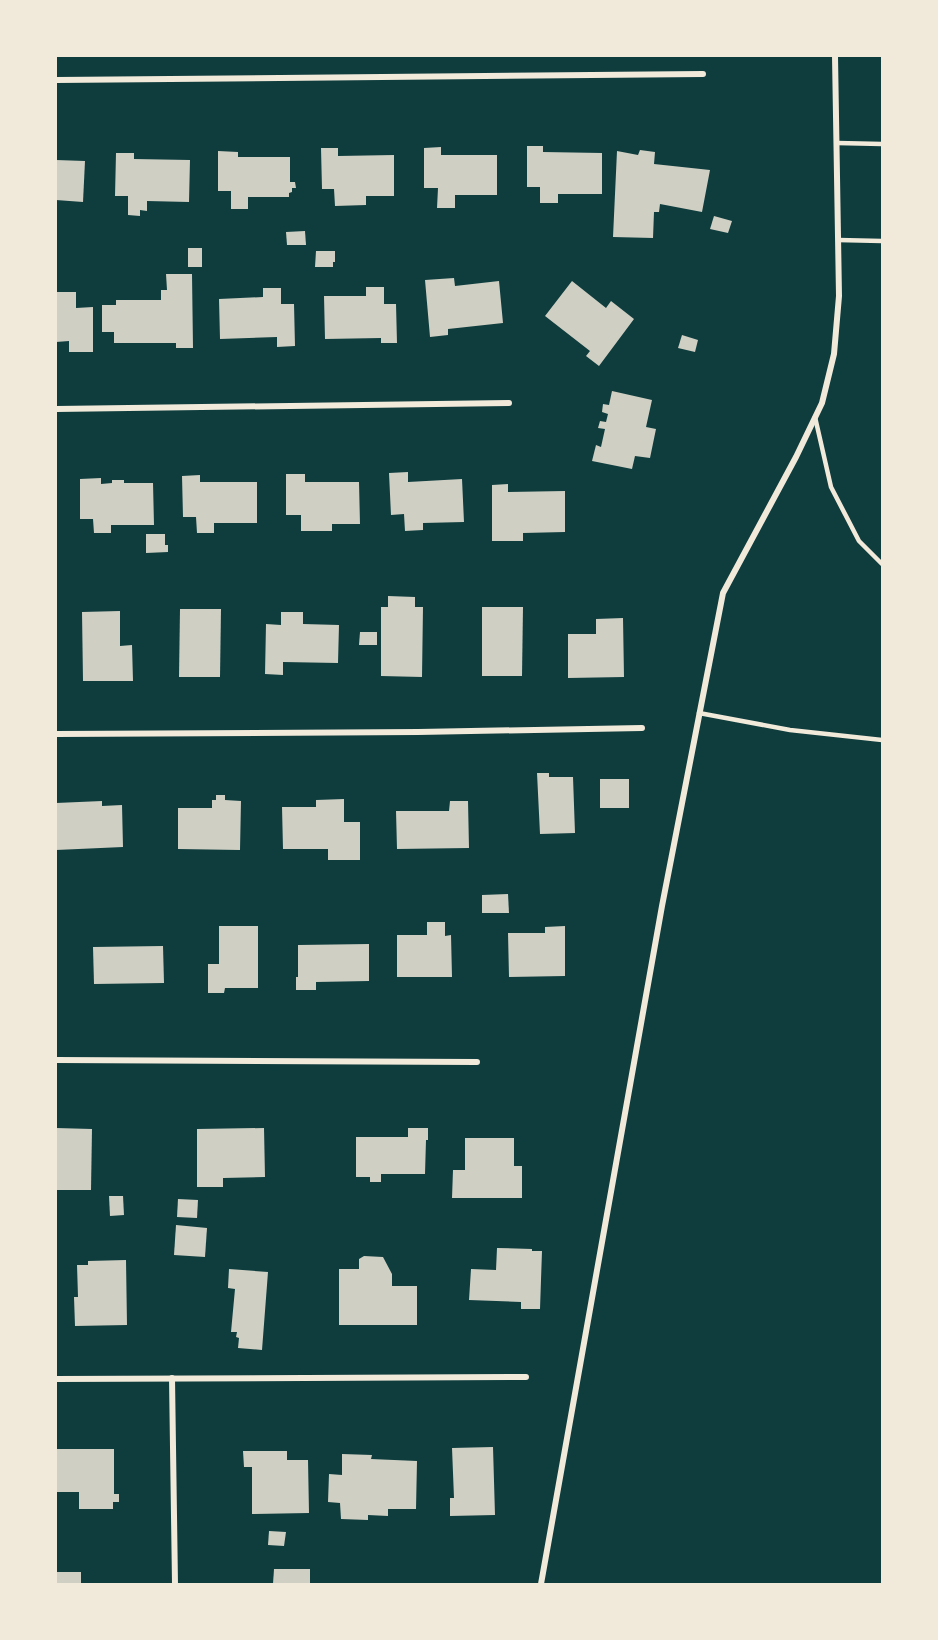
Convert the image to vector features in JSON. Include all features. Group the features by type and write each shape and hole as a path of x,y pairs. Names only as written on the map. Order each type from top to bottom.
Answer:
{"street":[{"path":"541,1584 662,906 723,593 796,457 822,403 834,354 838,296 835,56"},
{"path":"56,80 703,74"},
{"path":"56,409 509,403"},
{"path":"56,734 642,728"},
{"path":"56,1060 477,1062"},
{"path":"56,1379 526,1377"},
{"path":"172,1378 175,1584"}],"lane":[{"path":"837,143 882,144"},
{"path":"838,240 882,241"},
{"path":"815,417 831,487 859,540 882,564"},
{"path":"699,713 790,730 882,740"}],"building":[{"path":"527,146 543,146 543,152 602,153 602,194 558,194 558,203 540,203 540,187 527,187"},
{"path":"441,147 441,155 497,155 497,195 455,195 455,208 437,208 438,188 424,188 424,148"},
{"path":"321,148 338,148 338,156 394,155 394,196 366,196 366,205 335,206 334,189 322,189"},
{"path":"640,150 655,152 654,164 710,170 702,212 660,204 659,212 654,212 653,238 613,237 617,151 638,155"},
{"path":"218,151 238,152 238,157 290,157 290,182 295,182 296,188 292,188 289,197 248,197 248,209 231,209 231,191 218,191"},
{"path":"116,153 134,153 134,159 190,160 189,202 147,201 147,211 140,210 140,216 128,215 128,196 115,196"},
{"path":"56,160 85,161 83,202 56,200"},
{"path":"714,216 732,221 728,233 710,229"},
{"path":"305,231 306,245 287,245 286,232"},
{"path":"188,248 202,248 202,267 188,267"},
{"path":"316,251 335,251 333,267 315,267"},
{"path":"166,274 192,274 193,348 176,348 176,343 114,343 114,332 102,332 102,305 116,305 116,300 161,300 161,290 167,290"},
{"path":"454,278 455,286 499,281 503,323 448,329 448,335 430,337 425,280"},
{"path":"572,281 606,308 611,301 634,319 599,366 586,356 590,351 545,316"},
{"path":"366,287 384,287 384,304 396,304 397,343 381,343 381,338 325,339 324,296 366,296"},
{"path":"263,288 281,288 281,304 294,304 295,346 277,347 277,337 220,339 219,299 263,297"},
{"path":"56,292 76,292 76,308 93,307 93,352 69,352 69,341 56,342"},
{"path":"682,335 698,340 695,352 678,348"},
{"path":"612,391 652,400 646,427 656,429 650,458 635,456 632,469 592,461 596,445 601,447 605,429 598,428 600,421 606,422 608,414 602,412 603,404 609,405"},
{"path":"408,472 408,482 462,479 464,522 423,523 423,530 405,531 404,514 391,515 389,473"},
{"path":"286,474 305,474 305,482 359,482 360,524 332,524 332,531 301,531 301,515 286,515"},
{"path":"200,475 200,482 257,482 257,523 214,523 214,533 197,533 196,517 183,517 182,476"},
{"path":"101,478 101,484 112,483 112,480 124,480 124,483 153,483 154,525 111,525 111,533 94,533 93,519 80,519 80,479"},
{"path":"508,484 508,492 565,491 565,532 523,533 523,541 492,541 492,485"},
{"path":"146,534 165,534 165,545 168,545 168,552 146,553"},
{"path":"388,596 415,597 415,607 423,607 422,677 381,676 381,607 388,607"},
{"path":"482,607 523,607 522,676 482,676"},
{"path":"180,609 221,609 220,677 179,677"},
{"path":"120,611 120,646 132,645 133,681 83,681 82,612"},
{"path":"281,612 303,612 303,624 339,625 338,663 283,662 283,675 265,674 266,624 281,625"},
{"path":"623,618 624,677 568,678 568,634 596,634 596,619"},
{"path":"360,632 377,632 377,645 359,645"},
{"path":"537,773 549,773 549,777 573,777 575,833 540,834"},
{"path":"600,779 629,779 629,808 600,808"},
{"path":"216,795 225,795 225,800 241,801 240,850 178,849 178,808 212,808 212,800 216,800"},
{"path":"344,799 344,822 360,822 360,860 328,860 328,849 283,849 282,807 316,807 316,800"},
{"path":"102,801 102,806 122,805 123,847 56,850 56,803"},
{"path":"450,801 468,801 469,848 397,849 396,811 449,811"},
{"path":"508,894 509,913 482,913 482,895"},
{"path":"427,922 445,922 445,936 451,935 452,977 397,977 397,935 427,935"},
{"path":"219,926 258,926 258,988 225,988 224,993 208,993 208,964 219,964"},
{"path":"565,926 565,976 509,977 508,933 545,933 545,927"},
{"path":"369,944 369,981 316,982 316,990 296,990 298,945"},
{"path":"163,946 164,983 94,984 93,947"},
{"path":"56,1128 92,1129 91,1190 56,1190"},
{"path":"264,1128 265,1177 223,1178 223,1187 197,1187 197,1129"},
{"path":"408,1128 428,1128 425,1174 381,1174 381,1182 370,1182 370,1177 356,1177 356,1137 408,1137"},
{"path":"465,1138 514,1138 514,1166 522,1166 522,1198 452,1198 453,1170 465,1170"},
{"path":"109,1196 123,1196 124,1215 110,1216"},
{"path":"178,1199 198,1200 197,1218 177,1217"},
{"path":"176,1225 207,1228 205,1257 174,1255"},
{"path":"497,1248 542,1251 540,1309 521,1309 521,1302 469,1300 471,1269 496,1270"},
{"path":"364,1256 383,1257 392,1274 392,1286 417,1286 417,1325 339,1325 339,1269 359,1269 359,1259"},
{"path":"126,1260 127,1325 75,1326 74,1297 78,1297 77,1265 88,1265 88,1261"},
{"path":"229,1269 268,1272 262,1350 238,1348 237,1332 231,1332 235,1289 228,1288"},
{"path":"493,1447 495,1515 450,1516 450,1498 454,1498 452,1448"},
{"path":"56,1449 114,1449 114,1494 119,1494 119,1502 113,1502 113,1509 79,1509 79,1492 56,1492"},
{"path":"243,1451 287,1451 287,1460 308,1460 309,1513 252,1514 252,1467 244,1467"},
{"path":"342,1454 372,1455 371,1459 417,1461 416,1509 388,1509 388,1516 368,1515 368,1520 341,1519 340,1503 328,1502 329,1474 342,1475"},
{"path":"269,1531 286,1532 284,1546 268,1545"},
{"path":"274,1569 310,1569 310,1584 273,1584"},
{"path":"56,1572 81,1572 81,1584 56,1584"}]}
